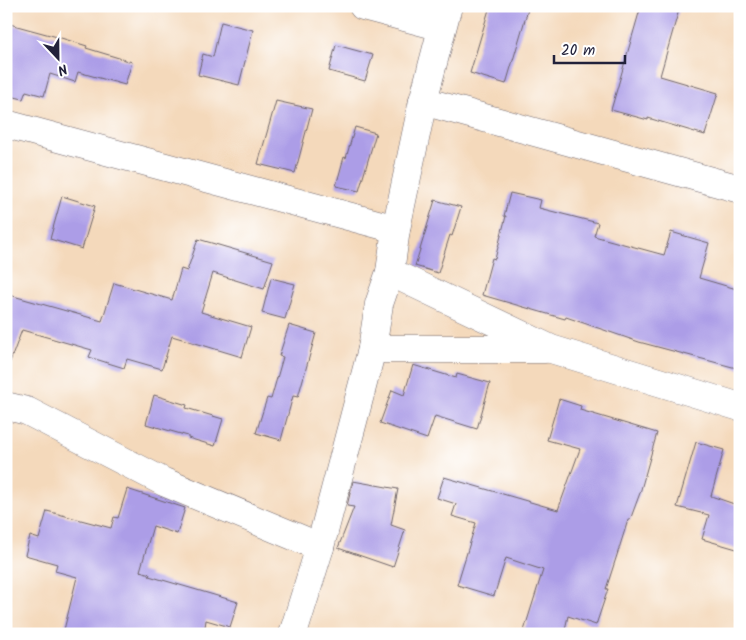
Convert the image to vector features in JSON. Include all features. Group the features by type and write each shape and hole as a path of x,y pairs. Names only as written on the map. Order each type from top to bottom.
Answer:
{"street":[{"path":"293,634 320,547 372,349 379,304 390,272 396,229 423,102 445,17 363,6"},
{"path":"423,102 740,189"},
{"path":"6,124 396,229"},
{"path":"390,272 551,349 740,407"},
{"path":"372,349 551,349"},
{"path":"6,406 27,411 164,482 320,547"}],"building":[{"path":"490,6 529,6 506,84 470,73"},
{"path":"641,6 680,6 660,76 718,93 705,135 648,118 648,120 611,110"},
{"path":"221,22 253,30 239,85 198,75 203,54 213,57"},
{"path":"6,23 87,46 86,48 132,62 125,85 78,72 75,82 50,74 44,96 26,91 23,99 6,95"},
{"path":"336,45 373,55 365,81 329,71"},
{"path":"276,101 312,109 295,173 258,164"},
{"path":"355,127 376,133 359,191 336,186"},
{"path":"510,193 541,200 539,208 598,223 594,236 664,255 671,232 709,243 699,278 740,290 740,369 639,342 566,317 565,319 482,295 492,258 495,259"},
{"path":"62,196 95,206 82,249 50,239"},
{"path":"435,200 461,207 438,273 415,266"},
{"path":"198,239 273,261 264,289 213,273 201,312 251,327 242,357 172,336 162,369 127,359 124,368 89,357 92,350 22,330 8,367 6,367 6,294 102,321 114,283 172,300 181,269 187,271"},
{"path":"271,278 295,284 285,319 262,313"},
{"path":"289,325 316,333 298,397 293,396 281,440 256,433 267,398 271,399 283,357 279,356"},
{"path":"413,365 456,378 457,374 490,383 477,429 435,416 427,439 380,423 392,390 404,395"},
{"path":"154,395 187,405 186,408 223,419 215,446 146,424"},
{"path":"559,399 581,406 580,410 657,433 640,493 630,520 628,520 596,625 568,616 564,634 523,634 543,570 506,558 494,596 457,585 476,523 452,516 456,504 437,498 444,477 558,510 580,449 547,440"},
{"path":"696,442 724,450 711,496 740,506 740,550 702,539 709,515 677,507"},
{"path":"353,481 398,489 391,525 405,530 393,567 338,548 354,507 347,506"},
{"path":"127,489 185,508 177,534 153,526 140,571 150,574 149,576 238,602 230,627 206,620 204,634 63,634 77,577 55,571 57,564 25,555 30,536 39,539 47,511 111,528 114,517 118,518"}]}
